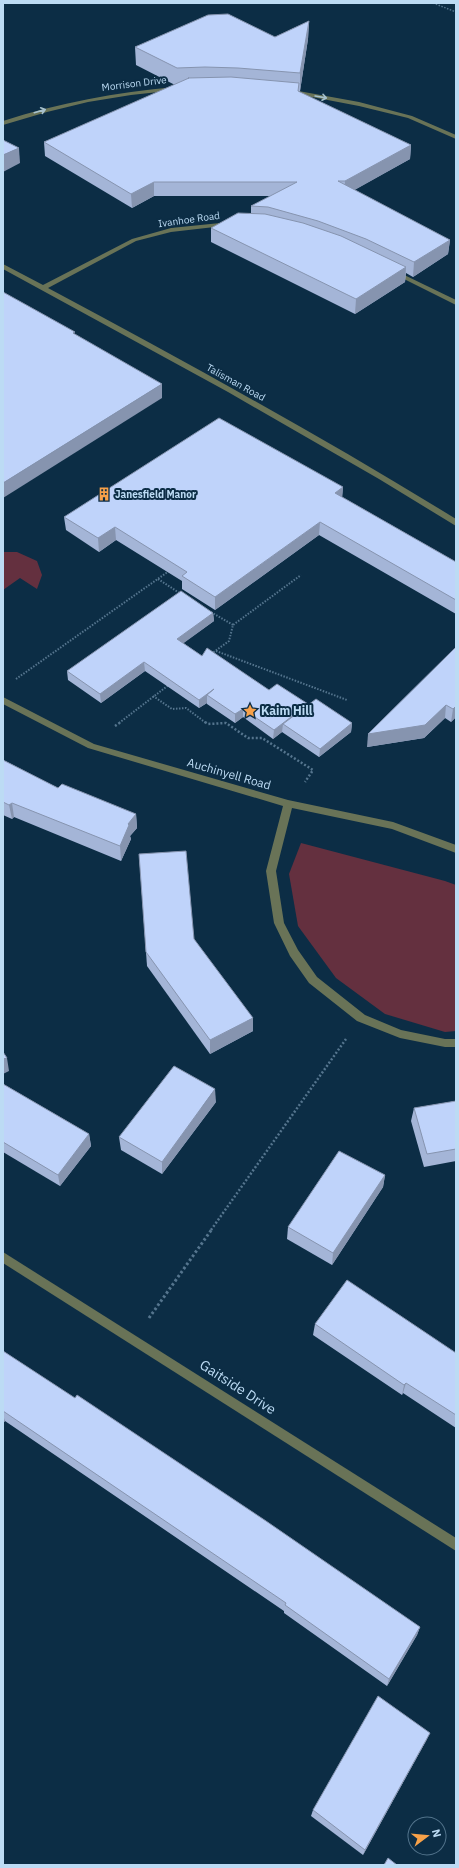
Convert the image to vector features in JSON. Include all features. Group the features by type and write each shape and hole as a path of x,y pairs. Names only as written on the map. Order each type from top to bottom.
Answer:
{"street":[{"name":"Morrison Drive","path":"3,123 41,110 86,99 144,91 182,88"},
{"path":"286,91 359,104 410,118 456,137"},
{"name":"Ivanhoe Road","path":"42,288 134,240 171,230 218,224 242,224"},
{"name":"Talisman Road","path":"3,266 238,394 382,477 456,523"},
{"path":"385,268 456,303"},
{"name":"Auchinyell Road","path":"3,700 91,746 288,804 393,826 456,849"},
{"path":"288,804 271,871 280,923 294,953 313,980 361,1018 400,1034 445,1043 456,1043"},
{"name":"Gaitside Drive","path":"3,1257 456,1545"}],"path":[{"path":"433,3 456,12"},
{"path":"16,679 170,570"},
{"path":"209,655 229,641 232,625 301,575"},
{"path":"158,579 185,596"},
{"path":"205,608 232,625"},
{"path":"215,651 347,700"},
{"path":"91,746 153,696 172,683"},
{"path":"153,696 172,709 186,708 208,724 226,723 248,738 262,738 313,770 288,804"},
{"path":"134,1339 361,1018"}],"shaded area":[{"path":"3,552 17,552 37,561 42,575 37,589 20,578 3,590"},
{"path":"301,843 456,885 456,1031 445,1032 385,1014 336,978 298,926 289,874"}],"building":[{"path":"228,14 275,37 309,21 300,73 238,68 177,68 135,47 208,15"},
{"path":"231,77 299,83 298,91 411,145 345,181 338,181 450,240 414,262 366,239 318,221 268,207 251,206 297,182 154,182 131,194 44,142 188,78"},
{"path":"3,140 19,148 3,155"},
{"path":"238,213 265,214 303,223 341,236 406,267 356,299 211,228"},
{"path":"3,292 75,332 73,333 162,384 3,483"},
{"path":"219,418 343,487 335,493 456,562 456,600 320,522 215,597 182,576 187,572 115,527 98,538 64,517"},
{"path":"181,591 213,613 177,639 202,656 207,648 269,690 277,684 308,704 274,730 243,709 235,714 207,695 214,689 199,700 144,662 100,694 67,671"},
{"path":"456,647 456,706 453,709 446,705 425,725 368,734"},
{"path":"316,699 352,723 320,749 283,724"},
{"path":"3,760 58,788 62,784 136,814 128,824 129,825 120,846 12,803 9,805 3,802"},
{"path":"186,851 194,939 253,1018 210,1040 146,952 139,854"},
{"path":"3,1052 7,1058 3,1059"},
{"path":"174,1066 215,1089 162,1162 119,1137"},
{"path":"3,1084 89,1134 58,1175 3,1142"},
{"path":"456,1101 456,1149 427,1154 414,1108"},
{"path":"339,1151 385,1175 333,1253 288,1227"},
{"path":"347,1280 456,1353 456,1415 406,1383 404,1385 315,1324"},
{"path":"3,1351 75,1398 77,1395 266,1521 420,1627 389,1679 285,1605 286,1603 3,1411"},
{"path":"378,1696 430,1733 365,1850 313,1810"},
{"path":"388,1858 397,1865 384,1865"}],"place":[{"name":"Janesfield Manor","path":"104,494"},
{"name":"Kaim Hill","path":"250,711"}]}
